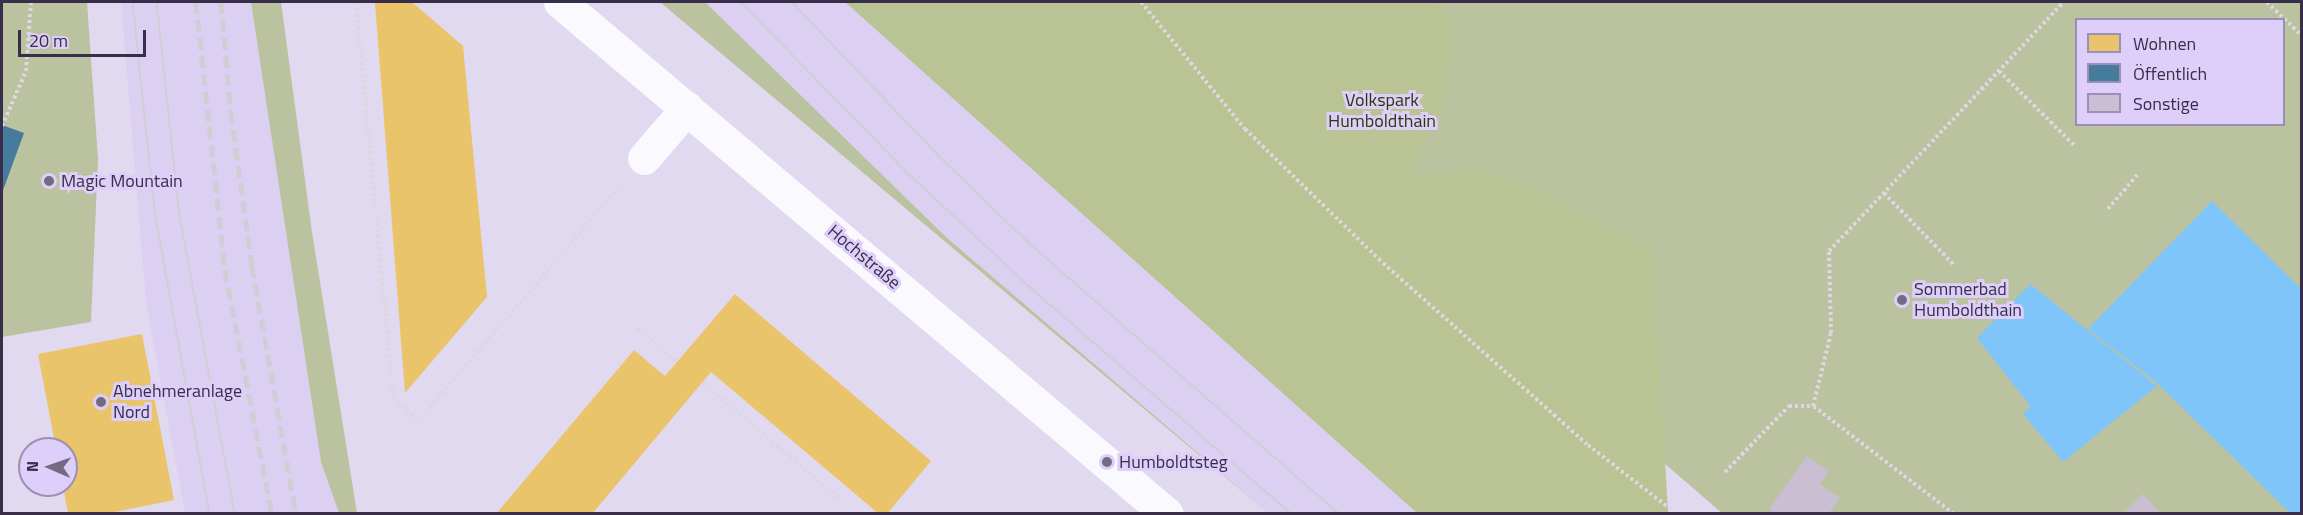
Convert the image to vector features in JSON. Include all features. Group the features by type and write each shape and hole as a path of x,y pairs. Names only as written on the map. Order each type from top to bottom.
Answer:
{"street":[{"name":"Hochstraße","path":"560,2 1167,513"},
{"path":"644,158 687,108"}],"path":[{"path":"2,126 27,71 31,2"},
{"path":"356,2 393,397 418,421 644,158"},
{"path":"1141,2 1245,129 1383,263 1588,445 1677,513"},
{"path":"1813,406 1831,333 1829,251 2064,2"},
{"path":"2267,2 2283,18"},
{"path":"2285,20 2301,36"},
{"path":"1999,71 2075,146"},
{"path":"2108,209 2137,175"},
{"path":"1884,193 1955,266"},
{"path":"637,328 677,362"},
{"path":"703,383 840,499"},
{"path":"1725,472 1789,406 1813,406 1954,513"}],"shaded area":[{"path":"121,2 251,2 321,462 339,513 185,513 146,302"},
{"path":"705,2 845,2 1417,513 1268,513 946,237"}],"green space":[{"name":"Magic Mountain","path":"2,2 87,2 98,159 91,322 2,337"},
{"path":"251,2 281,2 312,232 357,513 339,513 321,462"},
{"path":"660,2 705,2 946,237 1268,513"},
{"name":"Volkspark Humboldthain","path":"845,2 1433,2 1453,18 1448,93 1411,177 1479,168 1544,193 1653,250 1668,513 1417,513"},
{"name":"Sommerbad Humboldthain","path":"1176,2 2301,2 2301,513 1722,513 1442,272"}],"water":[{"path":"2212,201 2301,289 2301,513 2290,513 2158,384 2088,329"},
{"path":"2030,284 2157,386 2063,462 2023,414 2030,406 1977,338"}],"building: Wohnen":[{"path":"375,2 412,2 463,46 487,297 405,393"},
{"path":"735,294 931,461 887,514 879,514 711,372 592,514 496,514 634,350 665,376"},
{"name":"Abnehmeranlage Nord","path":"142,334 174,500 105,514 68,514 65,497 78,497 78,437 54,437 38,354"}],"building: Öffentlich":[{"path":"2,125 24,133 2,193"}],"building: Sonstige":[{"path":"1807,456 1829,471 1820,484 1840,498 1830,512 1833,514 1775,514 1769,509"},
{"path":"2143,494 2161,514 2123,514"}],"tram line":[{"path":"133,2 155,212 210,514"},
{"path":"157,2 180,216 235,514"},
{"path":"741,2 910,175 1031,288 1292,514"},
{"path":"792,2 940,157 1029,243 1340,514"}],"railway":[{"path":"196,2 225,270 272,514"},
{"path":"221,2 231,112 252,266 296,514"}],"place":[{"name":"Magic Mountain","path":"49,181"},
{"name":"Sommerbad Humboldthain","path":"1902,300"},
{"name":"Abnehmeranlage Nord","path":"101,402"},
{"name":"Humboldtsteg","path":"1107,462"}]}
